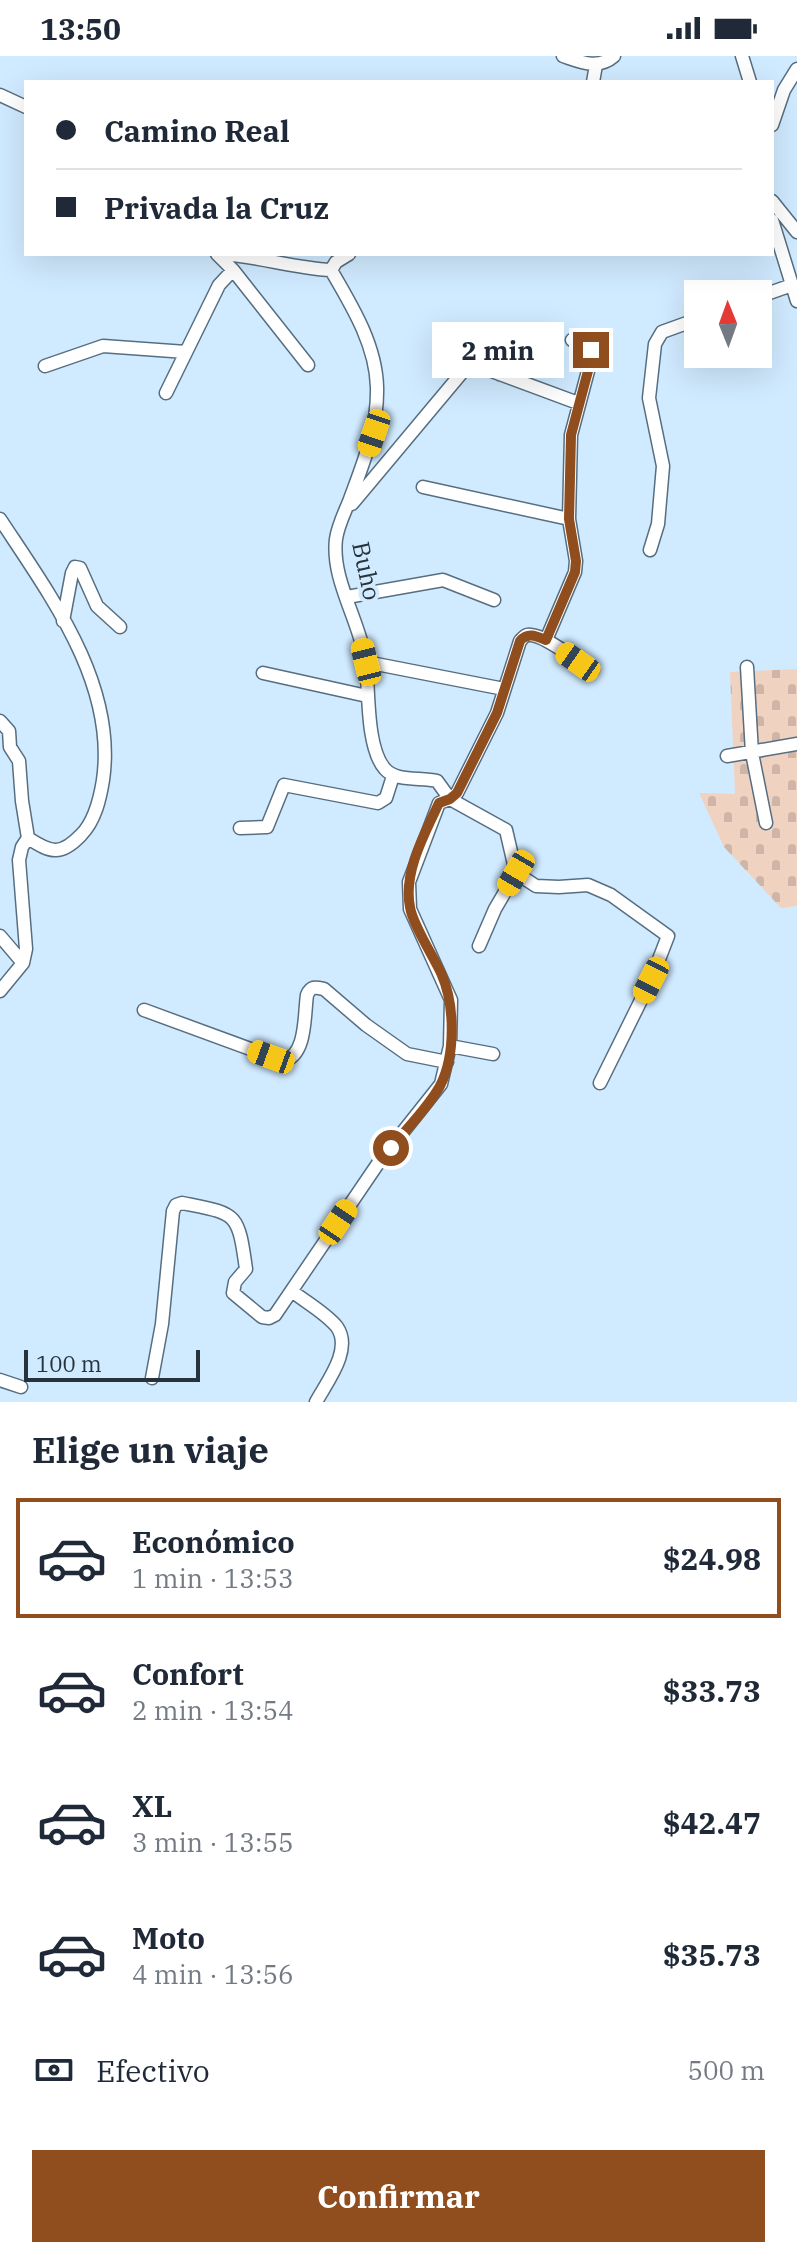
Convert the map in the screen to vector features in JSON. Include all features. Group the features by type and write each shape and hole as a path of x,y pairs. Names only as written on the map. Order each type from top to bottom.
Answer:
{"street":[{"path":"563,56 596,65 606,63 614,56"},
{"path":"742,56 749,80"},
{"path":"593,80 596,65"},
{"path":"774,119 784,90 797,69"},
{"path":"0,95 24,106"},
{"path":"774,203 797,232"},
{"path":"774,226 797,301"},
{"path":"219,256 308,365"},
{"path":"248,256 331,270 346,256"},
{"path":"166,393 219,285 233,270"},
{"name":"Buho","path":"331,270 353,309 374,359 377,385 374,433 335,542 338,565 366,662 367,696 378,756 393,776"},
{"path":"772,292 792,285"},
{"path":"650,550 658,524 663,466 649,398 655,344 662,332 684,324"},
{"path":"499,374 515,334"},
{"path":"546,640 575,572 576,561 569,519 571,435 592,356 591,350 572,340"},
{"path":"45,366 103,346 186,352"},
{"path":"345,512 470,363 578,403"},
{"path":"423,487 569,519"},
{"path":"0,519 63,621 96,694 105,741 99,802 85,830 69,848 53,851 28,838"},
{"path":"63,621 75,567 80,568 97,606 120,627"},
{"path":"347,597 443,580 494,600"},
{"path":"152,1378 162,1324 176,1205 182,1203 231,1215 236,1222 246,1269 235,1282 233,1293 262,1317 269,1318 293,1292 379,1162 441,1084 450,1046 451,1000 410,909 409,882 439,803 457,793 497,713 524,636 546,640 593,670"},
{"path":"366,662 504,689"},
{"path":"747,667 752,753 766,823"},
{"path":"263,673 367,696"},
{"path":"0,721 9,731 10,747 19,761 28,838 19,860 26,949 23,963 0,991"},
{"path":"727,756 797,744"},
{"path":"240,828 267,827 284,785 378,803 386,798 393,776 437,781 450,799 506,830 516,873 495,909 479,946"},
{"path":"516,873 536,886 588,885 611,895 668,936 651,980 600,1083"},
{"path":"0,936 23,963"},
{"path":"144,1010 283,1061 289,1060 300,1044 307,995 315,987 324,989 366,1025 407,1054 447,1062"},
{"path":"450,1046 493,1054"},
{"path":"293,1292 336,1326 341,1336 338,1362 316,1402"},
{"path":"1,1385 21,1387"}],"green space":[{"path":"797,669 797,906 781,908 724,847 699,793 735,794 730,672"}],"route":[{"path":"391,1148 441,1084 452,1021 451,1000 443,977 410,909 409,882 439,803 457,793 497,713 520,641 524,636 531,635 546,640 575,572 569,519 571,435 591,350"}]}
